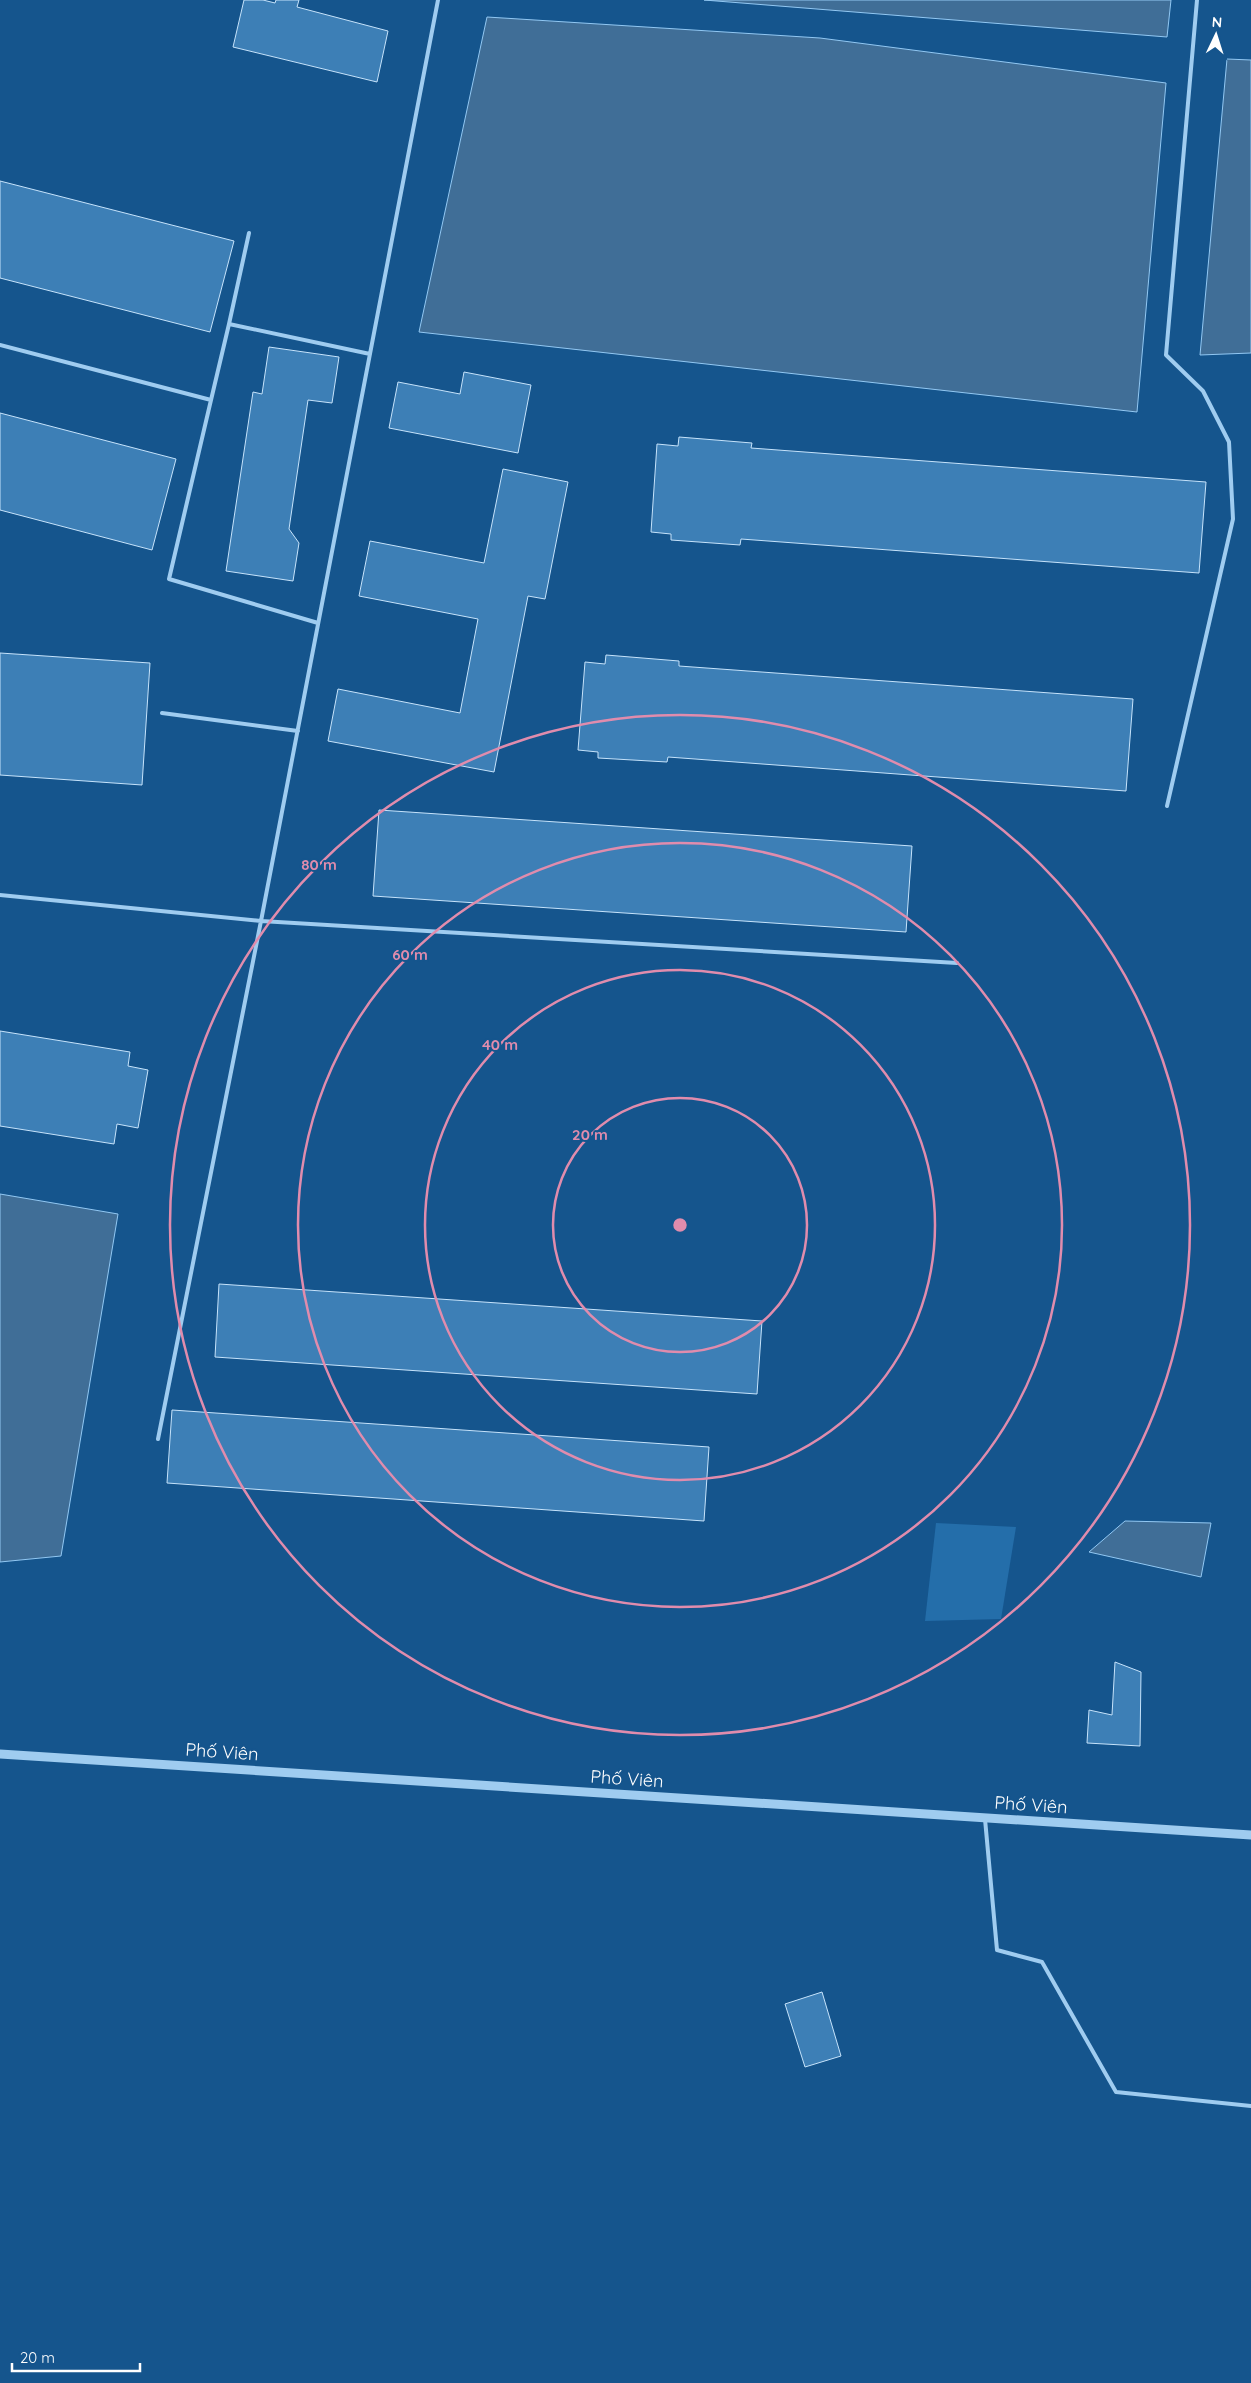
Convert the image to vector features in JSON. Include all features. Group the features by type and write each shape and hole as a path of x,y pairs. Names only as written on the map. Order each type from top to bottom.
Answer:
{"street":[{"name":"Phố Viên","path":"0,1754 1251,1835"}],"lane":[{"path":"158,1439 298,731 438,0"},
{"path":"1167,806 1233,519 1229,442 1203,391 1166,355 1197,0"},
{"path":"249,233 170,579 318,623"},
{"path":"229,324 370,354"},
{"path":"0,345 211,400"},
{"path":"162,713 298,731"},
{"path":"0,895 261,921 957,963"},
{"path":"985,1819 997,1950 1042,1962 1116,2092 1251,2106"}],"shaded area":[{"path":"704,0 1171,0 1167,37"},
{"path":"487,17 820,38 1166,83 1137,412 419,332"},
{"path":"1227,59 1251,60 1251,353 1200,355"},
{"path":"0,1194 118,1214 61,1556 0,1562"},
{"path":"1125,1521 1211,1523 1201,1577 1089,1552"},
{"path":"936,1523 1016,1527 1001,1619 925,1621"}],"building":[{"path":"244,0 263,0 275,3 276,0 299,0 297,7 388,31 377,82 233,47"},
{"path":"0,181 234,241 210,332 0,278"},
{"path":"269,347 339,357 332,403 308,400 289,529 299,543 293,581 226,571 253,392 262,394"},
{"path":"464,372 531,385 518,453 389,428 398,382 460,394"},
{"path":"0,413 176,459 152,550 0,510"},
{"path":"679,437 752,443 751,448 1206,482 1199,573 741,539 740,545 671,540 671,534 651,532 657,444 678,446"},
{"path":"503,469 568,482 545,599 528,596 494,772 328,741 338,689 460,713 478,619 359,596 370,541 484,563"},
{"path":"0,653 150,663 142,785 0,775"},
{"path":"606,655 679,661 679,666 1133,699 1126,791 668,757 667,762 598,758 598,752 578,750 585,662 605,664"},
{"path":"379,810 912,846 906,932 373,896"},
{"path":"0,1031 130,1052 128,1066 148,1070 138,1128 117,1124 114,1144 0,1126"},
{"path":"219,1284 762,1321 757,1394 215,1357"},
{"path":"172,1410 709,1447 704,1521 167,1483"},
{"path":"1115,1662 1141,1672 1140,1746 1087,1743 1089,1710 1112,1715"},
{"path":"822,1992 841,2056 805,2067 785,2004"}]}
